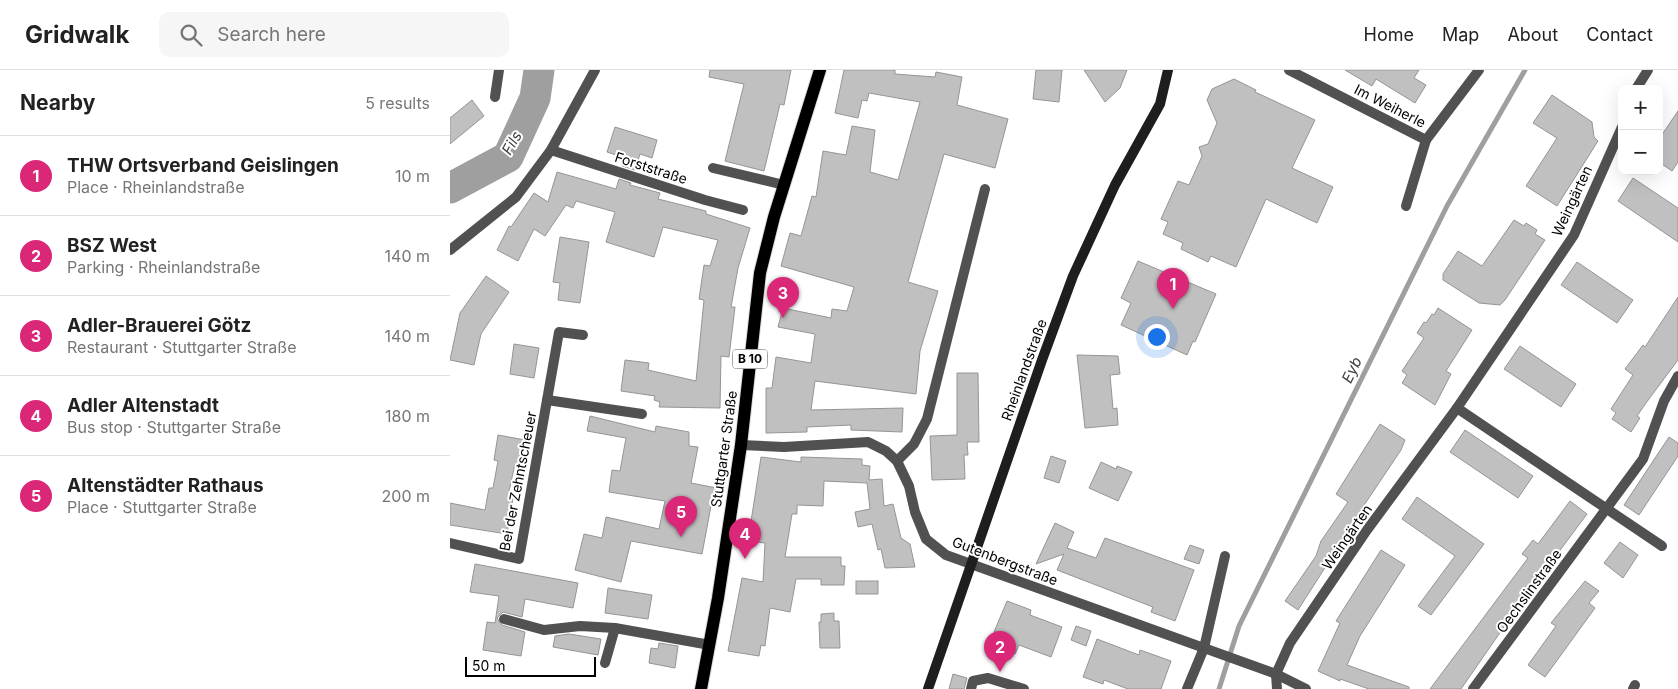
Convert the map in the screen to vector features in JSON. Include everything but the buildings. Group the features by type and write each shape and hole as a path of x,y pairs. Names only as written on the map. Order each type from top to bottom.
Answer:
{"main road":[{"name":"Stuttgarter Straße","path":"701,689 710,645 741,444 760,273 784,185 820,70"},
{"name":"Rheinlandstraße","path":"928,689 970,564 1073,276 1115,185 1160,104 1168,70"}],"street":[{"path":"495,97 499,70"},
{"path":"450,250 516,197 551,150 595,70"},
{"name":"Im Weiherle","path":"1289,70 1426,140"},
{"name":"Im Weiherle","path":"1406,206 1426,140 1480,70"},
{"path":"1639,85 1648,70"},
{"name":"Weingärten","path":"1277,689 1276,674 1290,643 1317,602 1457,408 1574,235 1621,130"},
{"name":"Forststraße","path":"551,150 705,200 743,210"},
{"path":"713,168 784,185"},
{"path":"896,461 914,444 927,419 985,190"},
{"name":"Bei der Zehntscheuer","path":"450,543 519,559 559,332 583,335"},
{"name":"Oechslinstraße","path":"1473,689 1643,459 1664,401 1678,376"},
{"name":"Bei der Zehntscheuer","path":"547,400 642,414"},
{"path":"1457,408 1662,546"},
{"name":"Gutenbergstraße","path":"741,444 784,447 868,442 886,451 896,461 909,486 915,512 926,538 946,555 1261,668 1306,689"},
{"path":"1187,689 1209,650 1225,556"},
{"path":"504,619 544,630 580,626 616,628 710,645"},
{"path":"605,663 616,628"},
{"path":"971,689 972,681 988,678 1024,689"}],"waterway":[{"name":"Fils","path":"450,188 508,157 535,98 539,70"},
{"name":"Eyb","path":"1219,689 1239,626 1447,206 1525,70"}],"place":[{"name":"THW Ortsverband Geislingen","path":"1173,309"},
{"name":"Adler-Brauerei Götz","path":"783,318"},
{"name":"Altenstädter Rathaus","path":"681,537"},
{"name":"Adler Altenstadt","path":"745,559"},
{"name":"BSZ West","path":"1000,672"}]}
